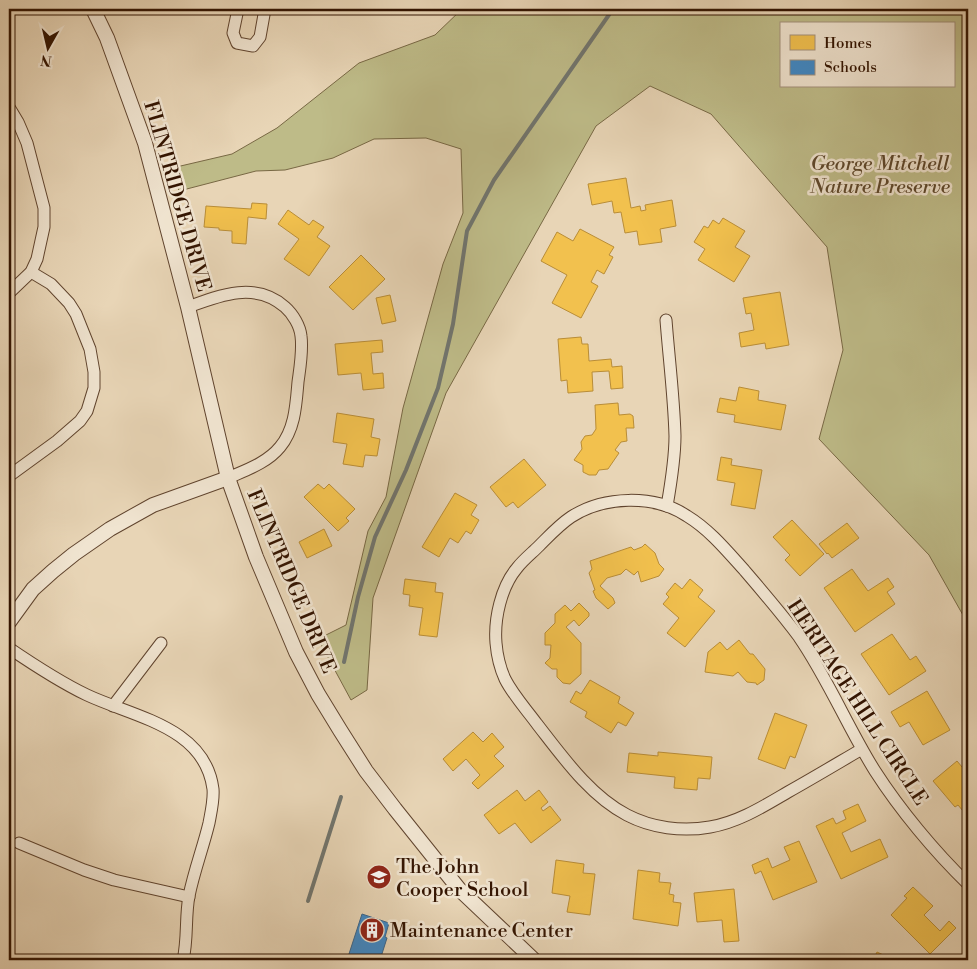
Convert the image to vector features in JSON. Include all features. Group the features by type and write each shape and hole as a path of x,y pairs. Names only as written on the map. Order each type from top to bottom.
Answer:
{"street":[{"name":"FLINTRIDGE DRIVE","path":"93,9 118,65 145,144 188,307 228,478 256,557 289,635 318,694 366,771 459,889 534,960"},
{"path":"238,9 233,33 237,43 252,46 260,36 265,9"},
{"path":"9,107 27,143 44,208 44,227 37,259 31,272 9,293"},
{"path":"9,476 80,422 87,412 94,388 94,372 90,349 76,314 69,303 51,284 31,272"},
{"path":"9,622 33,589 74,554 103,534 153,505 251,468 267,459 280,448 289,432 294,417 301,358 301,336 297,323 290,311 280,302 269,296 255,292 235,292 188,307"},
{"path":"666,320 675,437 672,476 667,506"},
{"name":"HERITAGE HILL CIRCLE","path":"862,749 754,811 733,821 712,827 689,829 666,828 646,824 608,804 590,788 561,755 516,696 505,678 499,661 496,641 497,622 507,585 516,569 552,533 570,517 588,508 606,502 623,500 667,506 685,514 702,526 724,547 774,605 800,639 818,668 862,749 889,792 933,848 968,884"},
{"path":"113,706 161,644"},
{"path":"9,648 86,695 167,728 182,737 194,748 203,761 210,776 213,791 212,808 189,897 183,960"},
{"path":"19,843 84,870 114,880 189,897"}],"green space":[{"name":"George Mitchell Nature Preserve","path":"462,9 968,9 968,624 929,555 819,439 843,350 827,247 711,114 650,86 596,126 446,393 373,598 367,690 351,700 318,639 346,625 368,531 386,497 403,408 443,264 463,213 461,149 426,138 374,139 333,158 285,170 256,171 179,191 172,168 232,154 277,128 359,63 435,35"}],"building: Homes":[{"path":"626,178 631,208 640,206 641,211 646,210 645,205 672,200 676,226 660,229 662,242 639,245 637,231 625,233 621,212 614,213 612,201 592,205 588,184"},
{"path":"252,203 267,204 266,219 248,217 246,244 232,243 232,231 204,227 206,206 251,209"},
{"path":"288,210 309,225 313,220 324,227 317,237 330,246 309,276 284,259 299,239 278,224"},
{"path":"723,218 745,231 735,247 750,256 734,282 698,260 705,249 694,242 704,226 708,228 713,220 719,224"},
{"path":"580,229 614,247 609,255 613,257 604,274 597,270 591,282 598,286 581,318 552,303 567,275 541,261 557,232 573,241"},
{"path":"361,255 385,279 353,310 329,287"},
{"path":"780,292 789,345 766,349 765,343 741,347 739,333 754,330 751,313 746,314 743,298"},
{"path":"390,295 396,321 382,324 376,298"},
{"path":"581,337 582,344 588,344 589,361 611,359 612,367 622,366 623,388 611,389 609,371 592,372 593,391 568,393 567,380 561,381 558,339"},
{"path":"382,340 383,352 371,353 373,374 383,373 384,388 363,390 361,373 338,375 335,344"},
{"path":"739,387 759,391 758,400 786,405 781,430 734,422 735,415 717,412 720,398 736,401"},
{"path":"618,403 619,415 630,414 633,416 634,428 626,428 627,441 621,442 615,450 619,453 608,469 599,470 596,475 589,475 583,472 583,465 574,460 582,449 581,442 585,436 592,435 596,429 595,405"},
{"path":"337,413 374,419 371,437 380,439 377,456 365,455 363,467 343,464 347,444 333,442"},
{"path":"721,457 732,459 731,465 762,470 755,509 731,505 735,483 717,480"},
{"path":"524,459 546,485 518,508 513,502 506,507 490,487"},
{"path":"318,484 324,489 329,484 355,509 346,518 349,521 338,531 304,497"},
{"path":"455,493 477,505 471,515 479,520 471,534 466,531 458,543 450,538 439,557 422,547"},
{"path":"792,520 824,554 800,576 785,560 790,555 773,537"},
{"path":"847,523 859,538 832,558 819,544"},
{"path":"324,529 332,546 307,558 299,542"},
{"path":"645,544 655,553 659,564 664,569 659,576 641,582 638,571 634,575 626,569 621,574 607,578 600,586 613,598 615,603 608,609 596,598 593,591 595,590 589,573 592,569 590,561 631,547 634,550"},
{"path":"852,569 868,591 888,578 894,587 887,592 895,604 855,632 824,588"},
{"path":"405,579 436,583 435,592 443,593 437,637 419,635 423,608 409,606 410,595 403,594"},
{"path":"690,579 703,590 698,597 715,611 685,647 667,633 679,618 663,604 669,597 666,594 675,583 682,589"},
{"path":"579,603 589,613 589,616 579,626 574,620 566,627 581,643 581,674 570,684 563,683 557,677 557,669 552,669 545,663 550,658 551,645 545,645 545,633 555,623 555,614 565,605 571,611"},
{"path":"892,634 910,660 916,656 926,671 889,695 861,654"},
{"path":"739,640 765,669 764,680 757,685 756,683 747,682 738,672 733,676 705,672 708,652 720,642 727,650"},
{"path":"590,680 620,697 618,703 634,713 626,726 618,722 611,733 585,717 587,712 570,702 576,691 581,694"},
{"path":"927,691 950,730 923,745 909,722 900,727 891,712"},
{"path":"775,713 807,725 795,758 790,756 785,769 758,759"},
{"path":"473,732 483,742 492,733 504,747 494,756 504,766 478,789 472,783 480,775 466,759 453,771 443,759"},
{"path":"658,752 712,757 710,779 698,778 697,790 674,788 675,777 627,772 629,753 658,756"},
{"path":"957,761 968,774 968,817 958,805 955,807 933,781"},
{"path":"517,790 525,801 539,790 548,802 541,808 543,811 550,806 561,820 531,843 515,823 499,834 484,815"},
{"path":"858,804 866,821 842,833 851,852 880,839 888,857 841,879 816,826 833,818 836,824 846,819 843,811"},
{"path":"799,841 817,882 773,900 761,871 755,874 752,865 768,858 772,868 790,860 784,847"},
{"path":"556,860 584,864 583,873 595,874 590,915 567,912 570,896 552,893"},
{"path":"638,870 660,873 659,882 671,883 669,894 674,895 673,902 681,903 678,926 633,919"},
{"path":"913,887 933,906 924,915 940,931 949,921 956,928 930,954 891,915 907,898 904,896"},
{"path":"734,889 739,941 724,942 722,920 697,922 694,893"},
{"path":"877,952 894,960 873,960"}],"building: Schools":[{"name":"Maintenance Center","path":"362,914 389,923 385,937 387,938 380,960 347,960"}],"waterway":[{"path":"344,662 358,597 375,537 406,470 438,388 453,324 467,231 494,180 613,9"},
{"path":"308,901 341,797"}],"place":[{"name":"The John Cooper School","path":"379,877"},
{"name":"Maintenance Center","path":"372,930"}]}
